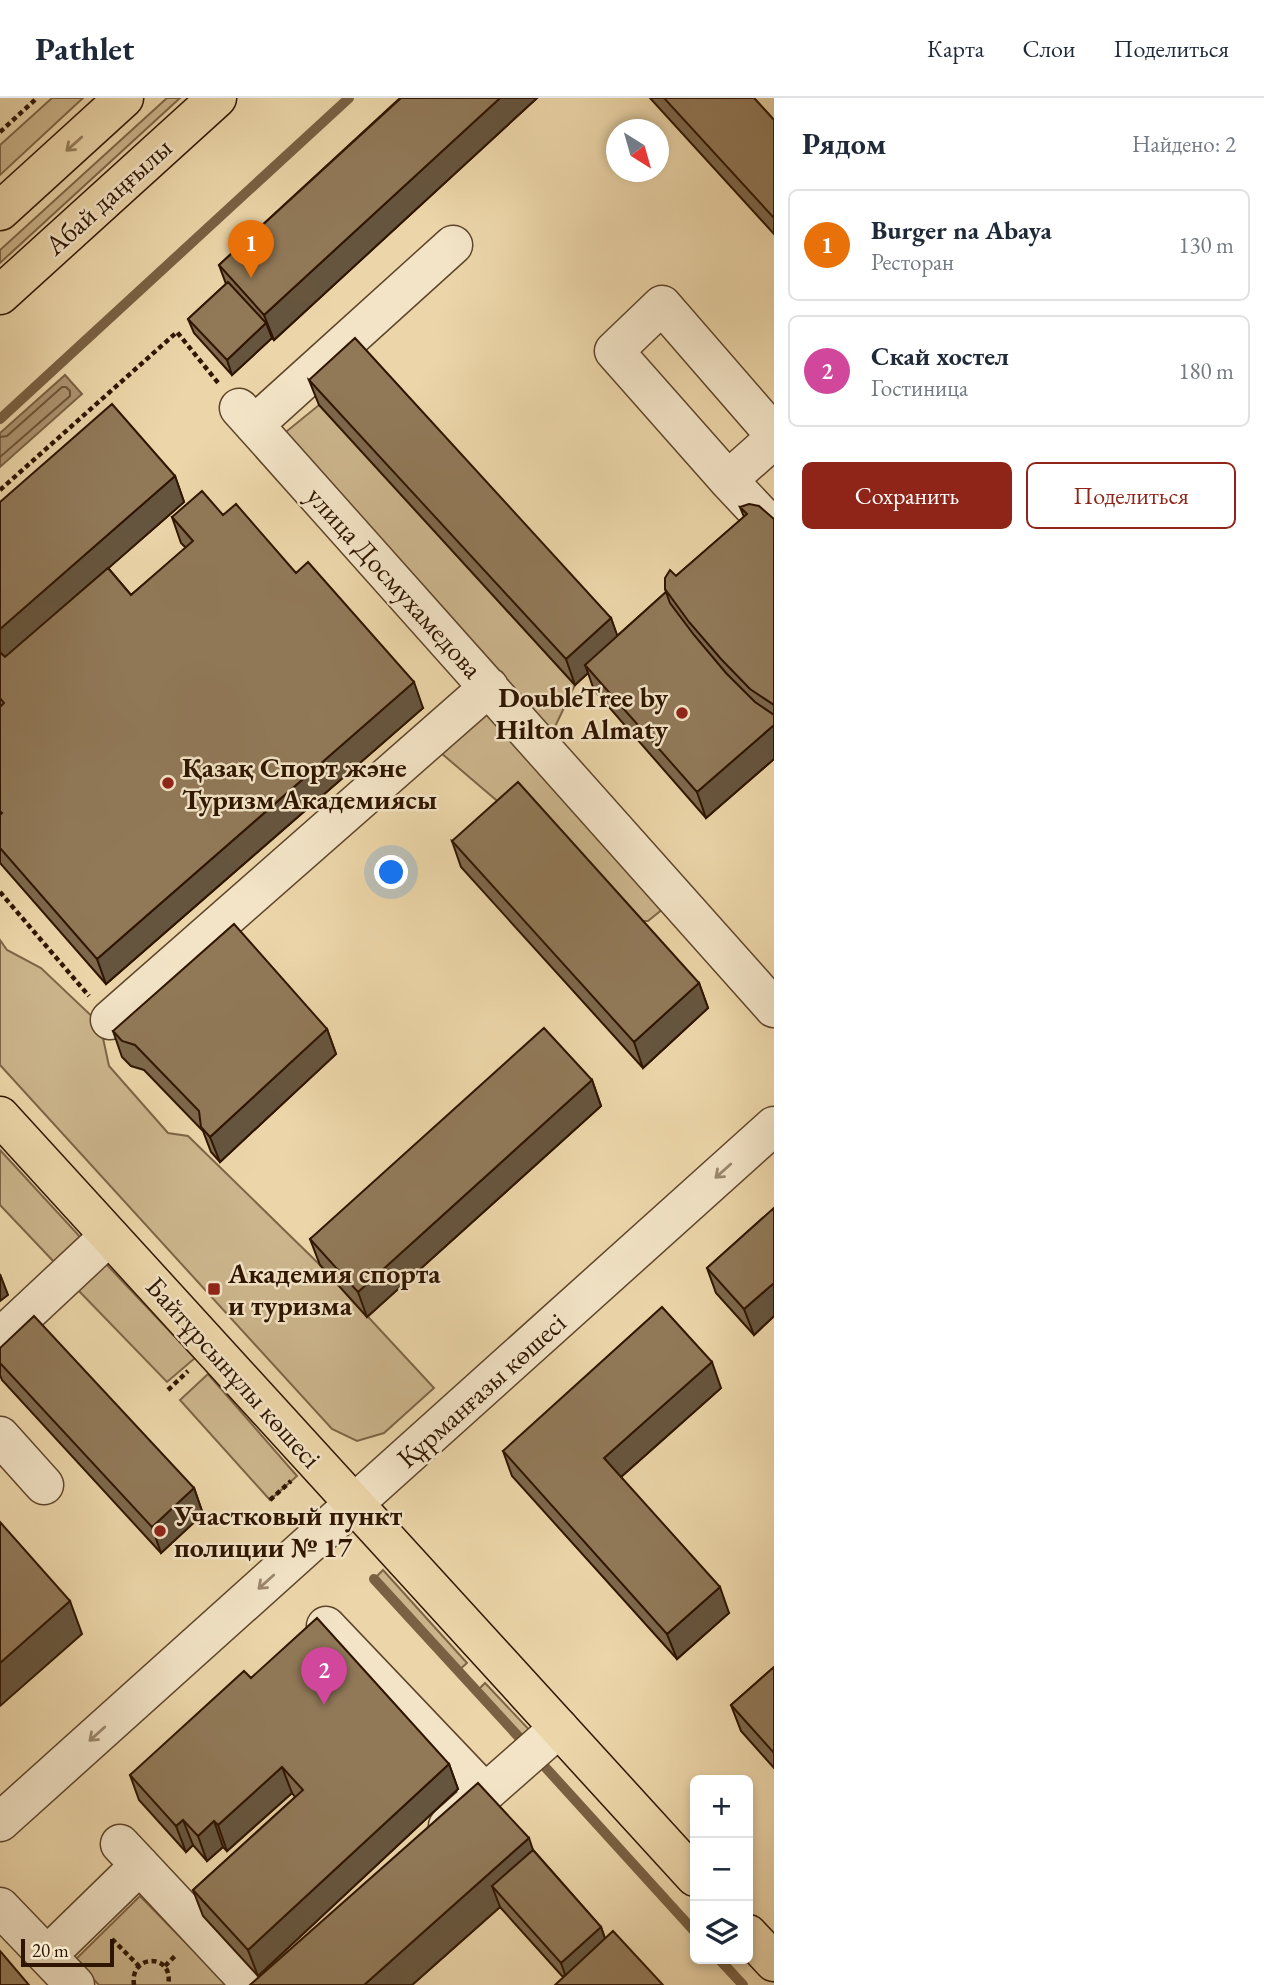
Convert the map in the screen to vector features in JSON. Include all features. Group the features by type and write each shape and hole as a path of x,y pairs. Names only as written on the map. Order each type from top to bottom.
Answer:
{"main road":[{"path":"0,211 124,98"},
{"name":"Абай даңғылы","path":"0,295 217,98"},
{"name":"Байтұрсынұлы көшесі","path":"0,1116 690,1872"},
{"path":"753,1939 774,1962"}],"street":[{"path":"246,416 453,245"},
{"path":"728,480 774,437 662,305 614,351 728,480 774,529"},
{"name":"улица Досмухамедова","path":"246,416 774,1008"},
{"path":"110,1020 489,687"},
{"name":"Құрманғазы көшесі","path":"0,1822 774,1126"},
{"path":"0,1338 109,1236"},
{"path":"0,1436 44,1485"},
{"path":"326,1626 485,1793"},
{"path":"424,1848 559,1728"},
{"path":"62,1941 130,1854 267,1982"},
{"path":"0,1907 75,1985"}],"path":[{"path":"0,132 37,98"},
{"path":"0,489 177,332 246,416"},
{"path":"0,892 110,1020"},
{"path":"168,1390 194,1365"},
{"path":"270,1500 297,1476"},
{"path":"134,1985 135,1971 143,1962 149,1961 160,1962 165,1966 170,1976 169,1985"}],"shaded area":[{"path":"52,98 83,98 0,175 0,145"},
{"path":"167,98 180,98 0,263 0,250"},
{"path":"319,405 575,685 551,735 664,908 648,921 630,921 516,817 427,741 488,687 271,444"},
{"path":"0,940 7,950 41,968 100,1024 109,1066 168,1133 188,1136 320,1265 434,1388 384,1433 357,1441 332,1429 0,1065"},
{"path":"0,1150 82,1239 56,1264 0,1205"},
{"path":"106,1264 195,1358 167,1382 77,1289"},
{"path":"208,1374 297,1476 270,1500 180,1400"},
{"path":"383,1570 467,1663 458,1671 374,1579"},
{"path":"485,1683 536,1737 527,1746 476,1692"},
{"path":"140,1896 227,1985 99,1985 75,1960"}],"water":[{"path":"65,375 82,394 0,467 0,433"}],"building":[{"path":"401,98 500,98 264,315 219,265"},
{"path":"664,98 754,98 774,120 774,218"},
{"path":"228,282 266,323 227,360 188,319"},
{"path":"355,338 611,618 566,659 309,380"},
{"path":"112,404 175,476 0,629 0,502"},
{"name":"Қазақ Спорт және Туризм Академиясы","path":"202,491 223,515 236,504 296,573 308,562 414,682 97,959 0,848 0,707 4,703 0,698 0,652 5,657 108,568 131,595 193,541 172,517"},
{"path":"749,504 759,506 774,519 774,705 750,689 721,659 665,589 665,578 670,570 676,576 747,514 740,507"},
{"name":"DoubleTree by Hilton Almaty","path":"666,592 670,603 726,673 755,702 774,715 774,725 697,792 585,665"},
{"path":"518,782 699,983 634,1042 452,841"},
{"path":"234,924 327,1029 210,1137 201,1127 199,1111 135,1045 122,1041 113,1031"},
{"path":"544,1028 592,1080 358,1292 310,1239"},
{"path":"774,1208 774,1283 744,1309 707,1268"},
{"path":"662,1307 712,1362 604,1458 720,1587 667,1634 503,1451"},
{"path":"34,1316 194,1488 152,1527 0,1363 0,1348"},
{"path":"0,1522 70,1601 0,1663"},
{"path":"317,1618 449,1764 248,1950 193,1890 303,1790 282,1767 218,1825 214,1821 198,1836 183,1820 176,1826 130,1775 244,1671 251,1678"},
{"path":"774,1667 774,1753 731,1705"},
{"path":"478,1783 529,1838 364,1985 250,1985"},
{"path":"533,1850 601,1927 561,1963 492,1886"},
{"path":"613,1931 663,1985 555,1985"},
{"path":"0,1951 29,1985 0,1985"}],"waterway":[{"path":"0,419 349,98"},
{"path":"374,1579 527,1746"},
{"path":"536,1757 690,1926"},
{"path":"724,1964 743,1985"}],"place":[{"name":"Burger na Abaya","path":"251,278"},
{"name":"DoubleTree by Hilton Almaty","path":"682,713"},
{"name":"Қазақ Спорт және Туризм Академиясы","path":"168,783"},
{"name":"Академия спорта и туризма","path":"214,1289"},
{"name":"Участковый пункт полиции № 17","path":"160,1531"},
{"name":"Скай хостел","path":"324,1705"}]}
